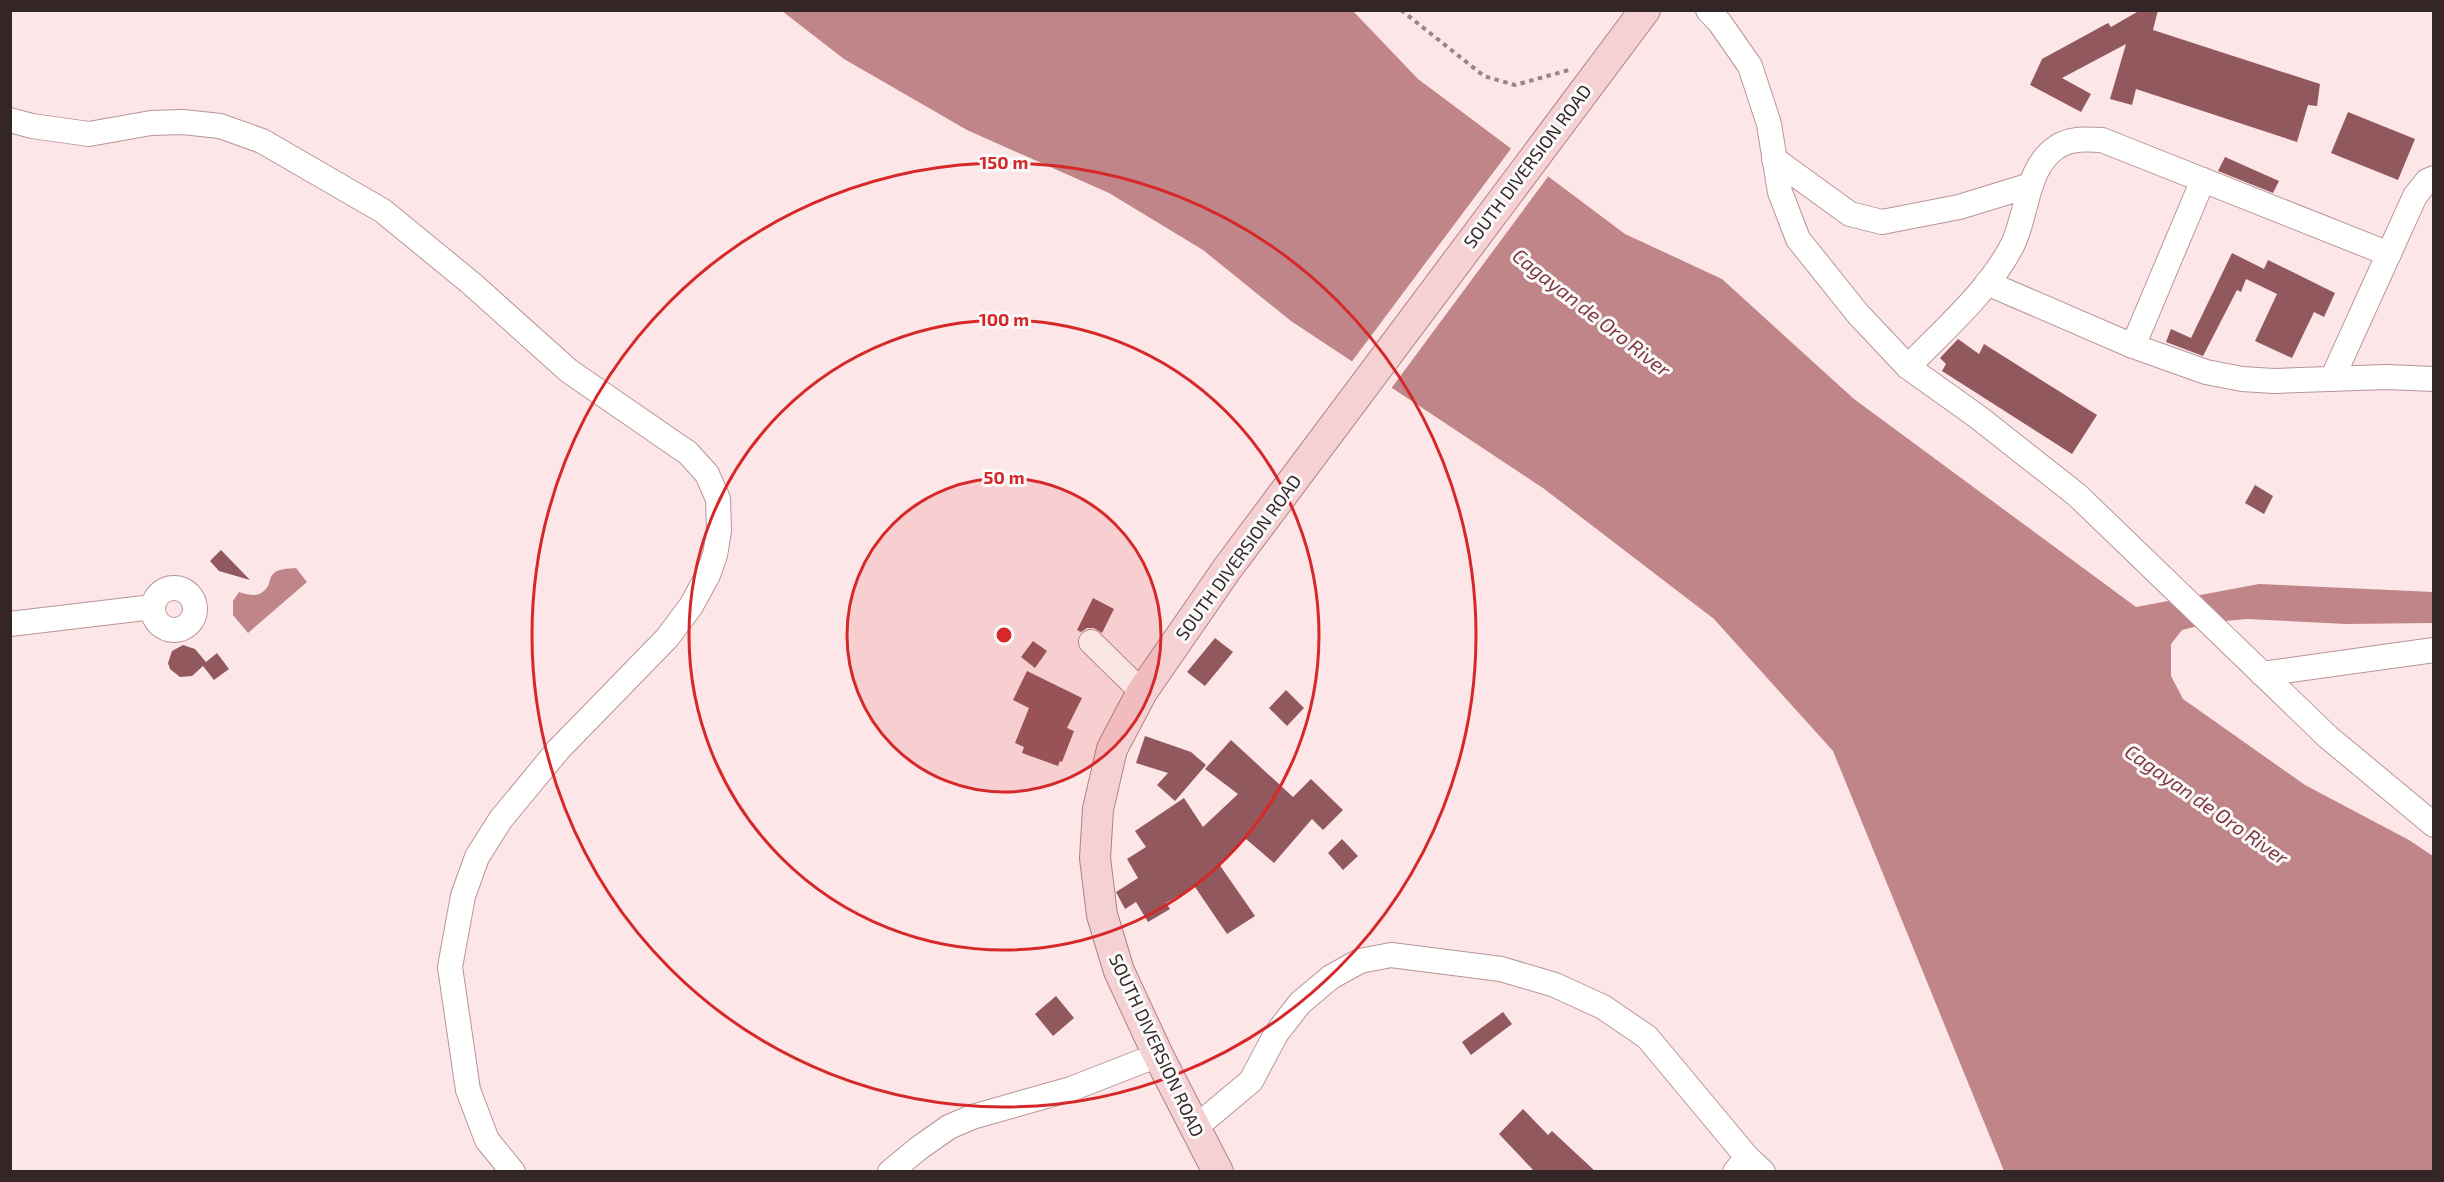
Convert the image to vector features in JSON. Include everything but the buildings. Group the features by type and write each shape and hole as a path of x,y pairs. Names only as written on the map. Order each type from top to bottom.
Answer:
{"main road":[{"name":"SOUTH DIVERSION ROAD","path":"1218,1172 1158,1055 1119,971 1102,915 1095,858 1098,809 1112,749 1142,692 1227,569 1645,10"}],"street":[{"path":"1708,10 1720,22 1750,66 1769,124 1780,192 1798,239 1858,314 1908,367 1978,417 2077,495 2328,737 2433,825"},
{"path":"10,120 32,126 89,134 151,123 183,122 220,126 262,141 383,211 472,284 569,371 688,453 707,474 718,499 719,531 715,555 708,575 691,606 667,638 558,750 501,819 477,857 463,896 450,968 468,1090 487,1140 513,1172"},
{"path":"1908,367 1987,283 2014,243 2031,186 2043,162 2057,147 2078,139 2102,140 2389,254"},
{"path":"1774,159 1850,214 1882,222 1959,207 2031,186"},
{"path":"2332,379 2415,196 2433,178"},
{"path":"2133,346 2203,180"},
{"path":"1987,283 2133,346 2206,372 2242,379 2274,381 2433,379"},
{"path":"10,624 153,608"},
{"path":"1091,642 1142,692"},
{"path":"2255,668 2433,650"},
{"path":"1196,1127 1251,1081 1276,1034 1300,1003 1331,977 1360,961 1391,955 1500,969 1555,985 1604,1007 1647,1037 1749,1167"},
{"path":"890,1172 926,1143 972,1117 1071,1089 1158,1055"}],"path":[{"path":"1401,10 1484,76 1515,85 1550,75"}],"water":[{"name":"Cagayan de Oro River","path":"782,11 1353,11 1418,79 1625,234 1722,279 1854,399 2136,607 2259,584 2433,592 2433,623 2346,624 2247,619 2214,622 2182,630 2171,644 2171,676 2183,699 2305,785 2409,840 2433,856 2433,1171 2004,1171 1833,751 1714,619 1543,488 1291,321 1203,250 1109,193 967,130 844,59"},
{"path":"296,568 307,582 248,633 233,615 233,601 239,592 260,594 266,589 274,573 283,569"}],"pier":[{"path":"1513,146 1550,174 1390,390 1350,364"}]}
